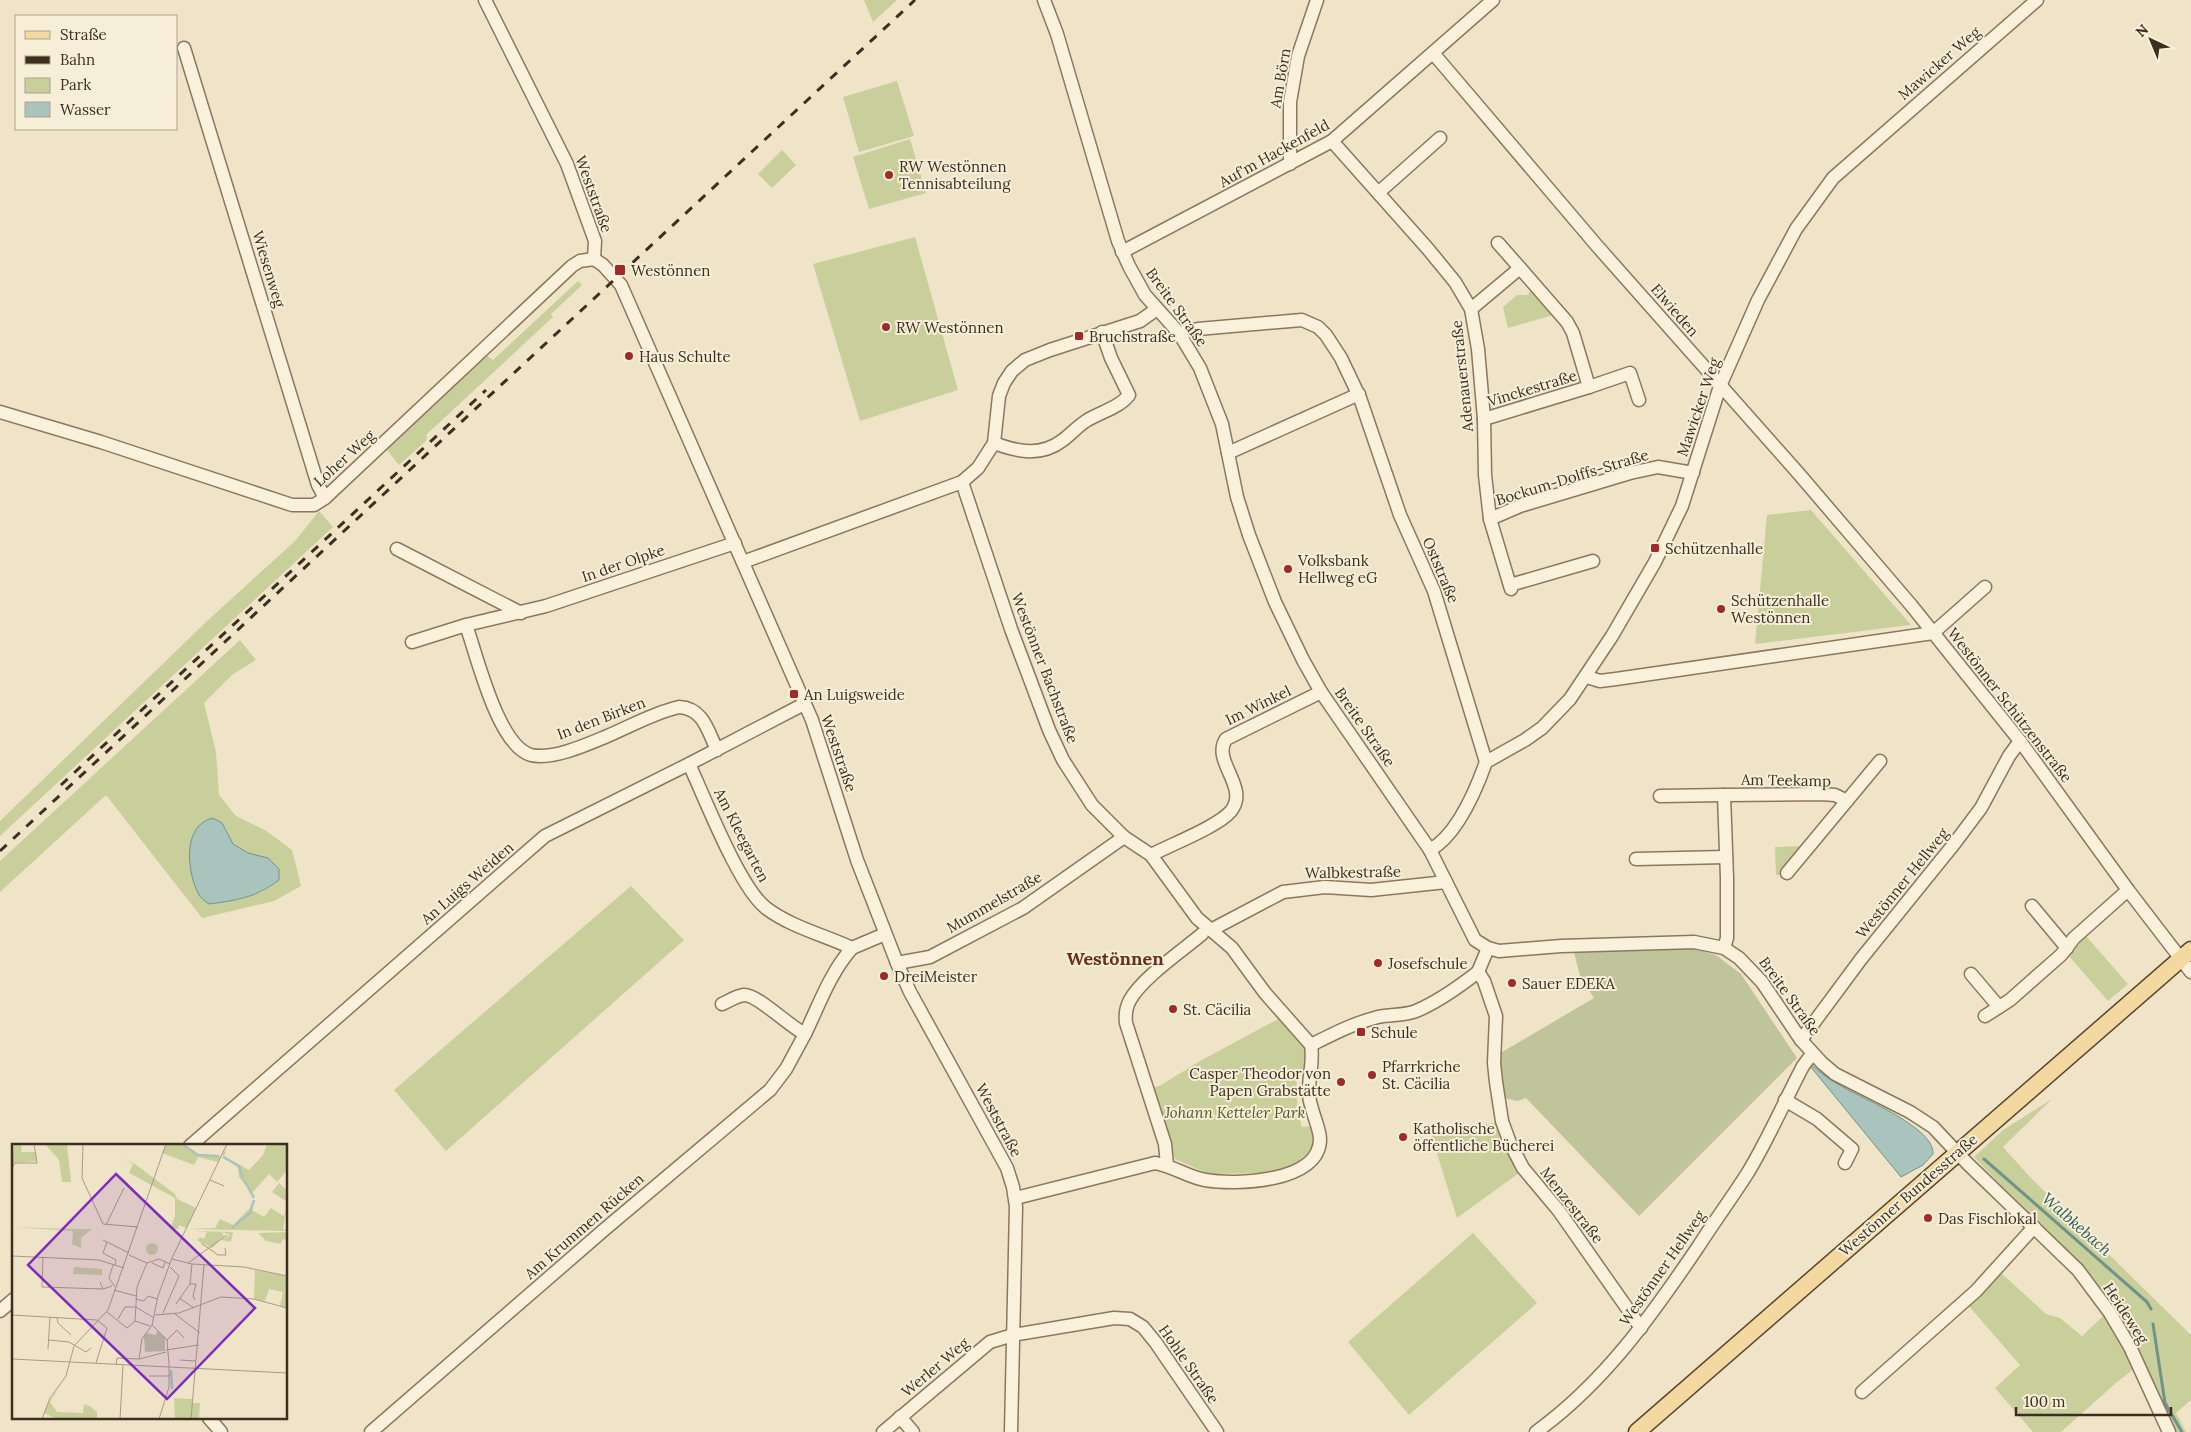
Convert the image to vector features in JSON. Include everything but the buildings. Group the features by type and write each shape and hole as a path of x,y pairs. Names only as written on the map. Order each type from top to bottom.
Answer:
{"main road":[{"name":"Westönner Bundesstraße","path":"1637,1432 2186,954"}],"street":[{"name":"Weststraße","path":"485,0 566,164 595,241 594,259 603,265 621,285 804,704 829,771 857,860 897,963 910,992 1007,1168 1016,1198 1011,1432"},
{"name":"Breite Straße","path":"1044,0 1057,34 1122,252 1145,295 1179,333 1200,368 1208,386 1222,424 1237,498 1275,602 1321,692 1430,850 1476,940 1488,948 1507,951 1561,946 1694,942 1724,948 1750,968 1812,1054 1835,1074 1910,1112 1933,1127 1957,1152"},
{"name":"Am Börn","path":"1290,164 1290,102 1298,56 1317,0"},
{"name":"Auf'm Hackenfeld","path":"1122,252 1332,141 1493,0"},
{"name":"Mawicker Weg","path":"1486,762 1542,728 1570,699 1612,636 1658,556 1682,506 1720,386 1758,300 1796,229 1825,186 2036,0"},
{"name":"Wiesenweg","path":"184,48 318,485 325,498"},
{"name":"Elwieden","path":"1433,53 1598,247 1799,474 1933,633"},
{"path":"1378,193 1440,138"},
{"name":"Adenauerstraße","path":"1332,141 1428,249 1455,282 1471,309 1478,349 1484,419 1485,475 1490,519 1511,587 1593,560"},
{"name":"Vinckestraße","path":"1498,243 1567,322 1573,333 1589,387"},
{"name":"Loher Weg","path":"0,412 101,442 292,505 314,505 325,498 572,266 594,259"},
{"path":"1471,309 1520,268"},
{"path":"743,562 962,482 978,468 994,442 999,396 1004,383 1012,371 1025,360 1039,354 1140,321 1157,309"},
{"name":"Oststraße","path":"1179,333 1198,329 1302,320 1318,327 1336,350 1359,394 1400,515 1434,591 1486,762"},
{"path":"994,442 1023,451 1046,451 1087,420 1124,402 1129,396 1111,358 1102,332"},
{"name":"Vinckestraße","path":"1484,419 1630,373 1639,400"},
{"path":"1228,452 1359,394"},
{"name":"Bockum-Dolffs-Straße","path":"1490,519 1520,506 1630,473 1658,468 1693,473"},
{"name":"Westönner Bachstraße","path":"962,482 1011,629 1049,730 1063,760 1092,804 1124,837 1151,855 1207,932 1232,948 1265,992 1311,1045"},
{"name":"In der Olpke","path":"412,642 466,625 521,613 735,543"},
{"path":"396,549 521,613"},
{"path":"1933,633 1985,587"},
{"name":"In den Birken","path":"466,625 500,724 514,744 522,751 544,756 568,751 679,706 687,707 701,715 717,750"},
{"name":"Westönner Schützenstraße","path":"1586,676 1600,681 1933,633 2020,741 2128,890 2186,954 2191,972"},
{"name":"Im Winkel","path":"1151,855 1215,823 1231,811 1236,803 1236,794 1222,750 1226,739 1321,692"},
{"name":"An Luigs Weiden","path":"192,1144 545,836 690,764 804,704"},
{"name":"Westönner Hellweg","path":"1801,1040 1861,959 1981,808 2009,756 2020,741"},
{"name":"Am Teekamp","path":"1787,873 1880,761"},
{"path":"1430,850 1445,839 1454,827 1480,779 1486,762"},
{"name":"Am Kleegarten","path":"690,764 736,864 759,901 775,914 852,948"},
{"name":"Am Teekamp","path":"1660,796 1821,794 1835,795 1847,801"},
{"name":"Am Teekamp","path":"1724,795 1726,858 1726,938 1724,948"},
{"name":"Mummelstraße","path":"897,963 930,957 1022,908 1124,837"},
{"path":"1636,859 1726,858"},
{"name":"Walbkestraße","path":"1167,1165 1166,1144 1125,1015 1130,998 1140,986 1207,932 1283,892 1325,887 1371,890 1446,882"},
{"path":"1985,1016 2010,1000 2061,955 2074,938 2128,890"},
{"path":"2032,906 2067,948"},
{"path":"852,948 885,934"},
{"name":"Am Krummen Rücken","path":"371,1432 605,1229 770,1090 786,1069 805,1034 833,974 852,948"},
{"path":"1016,1198 1078,1184 1155,1163 1167,1165 1205,1180 1232,1183 1262,1182 1278,1178 1303,1166 1313,1157 1319,1146 1320,1137 1310,1101 1309,1086 1313,1057 1311,1045 1357,1023 1381,1016 1405,1015 1418,1010 1460,986 1478,972 1488,948"},
{"name":"Menzestraße","path":"1478,972 1484,981 1496,1016 1494,1063 1496,1082 1502,1121 1510,1143 1523,1168 1559,1211 1641,1328"},
{"path":"1971,974 1999,1007"},
{"path":"722,1004 740,996 751,996 793,1028 805,1034"},
{"name":"Westönner Hellweg","path":"1536,1432 1562,1414 1579,1397 1641,1328 1663,1299 1747,1173 1803,1066 1812,1054"},
{"path":"1785,1100 1816,1118 1852,1149 1845,1163"},
{"name":"Heideweg","path":"1957,1152 2078,1270 2110,1313 2130,1347 2169,1432"},
{"path":"1862,1392 1976,1291 2034,1227"},
{"path":"0,1311 12,1301"},
{"name":"Hohle Straße","path":"1013,1336 1114,1318 1133,1321 1143,1327 1156,1343 1217,1432"},
{"name":"Werler Weg","path":"883,1432 990,1342 1013,1336"},
{"path":"900,1417 913,1432"},
{"path":"211,1420 221,1432"}],"green space":[{"path":"864,0 897,0 873,22"},
{"path":"897,81 914,136 859,152 843,97"},
{"name":"RW Westönnen Tennisabteilung","path":"910,139 926,193 869,209 853,157"},
{"path":"782,150 796,165 772,188 758,174"},
{"name":"RW Westönnen","path":"915,237 958,390 860,421 813,264"},
{"path":"578,281 582,285 551,314 553,317 426,435 427,440 399,465 387,450 486,355 493,360"},
{"path":"1532,290 1553,315 1508,328 1503,307 1517,295 1527,295"},
{"path":"1811,510 1911,625 1755,644 1767,515"},
{"path":"319,511 333,527 0,836 0,821 206,622 295,541"},
{"path":"240,640 256,660 232,675 204,703 216,752 219,795 236,816 265,830 292,850 301,886 274,901 202,918 106,795 0,892 0,861","holes":["222,823 233,844 248,853 268,858 279,869 279,880 262,892 239,900"]},
{"path":"1799,846 1799,851 1779,875 1776,875 1775,847"},
{"path":"631,886 684,940 446,1151 394,1090"},
{"path":"2086,936 2128,984 2108,1001 2069,956"},
{"path":"1688,947 1716,955 1741,974 1797,1058 1639,1216 1526,1098 1518,1101 1503,1098 1497,1055 1594,998 1580,976 1574,952"},
{"name":"Johann Ketteler Park","path":"1280,1018 1308,1047 1307,1068 1297,1071 1297,1099 1302,1127 1314,1126 1314,1147 1293,1166 1275,1173 1208,1174 1175,1159 1151,1089"},
{"path":"2052,1099 2003,1147 2031,1178 2191,1335 2191,1400 2176,1413 2186,1432 2175,1432 2134,1344 2031,1217 1974,1157 2003,1130"},
{"path":"1496,1123 1519,1173 1457,1218 1430,1131"},
{"path":"1473,1233 1537,1303 1409,1415 1348,1342"},
{"path":"2000,1272 2046,1314 2060,1318 2082,1336 2103,1316 2123,1345 2135,1368 2061,1432 2033,1432 1995,1388 2020,1365 1967,1304"}],"water":[{"path":"213,818 222,823 233,844 248,853 268,858 279,869 279,880 262,891 238,899 209,904 203,899 198,893 191,873 190,850 196,830 203,822"},
{"path":"1812,1065 1835,1082 1911,1125 1923,1134 1931,1144 1933,1154 1923,1165 1901,1177 1810,1066"}],"waterway":[{"name":"Walbkebach","path":"1984,1159 2147,1302 2151,1309"},
{"name":"Walbkebach","path":"2153,1324 2165,1403 2182,1432"}],"railway":[{"path":"0,851 915,0"},
{"path":"61,785 486,390"}],"place":[{"name":"RW Westönnen Tennisabteilung","path":"889,175"},
{"name":"Westönnen","path":"620,270"},
{"name":"RW Westönnen","path":"886,327"},
{"name":"Bruchstraße","path":"1079,336"},
{"name":"Haus Schulte","path":"629,356"},
{"name":"Schützenhalle","path":"1655,548"},
{"name":"Volksbank Hellweg eG","path":"1288,569"},
{"name":"Schützenhalle Westönnen","path":"1721,609"},
{"name":"An Luigsweide","path":"794,694"},
{"name":"Josefschule","path":"1378,963"},
{"name":"DreiMeister","path":"884,976"},
{"name":"Sauer EDEKA","path":"1512,983"},
{"name":"St. Cäcilia","path":"1173,1009"},
{"name":"Schule","path":"1361,1032"},
{"name":"Pfarrkriche St. Cäcilia","path":"1372,1075"},
{"name":"Casper Theodor von Papen Grabstätte","path":"1341,1082"},
{"name":"Katholische öffentliche Bücherei","path":"1403,1137"},
{"name":"Das Fischlokal","path":"1928,1218"}],"district":[{"name":"Westönnen","path":"1115,958"}]}
